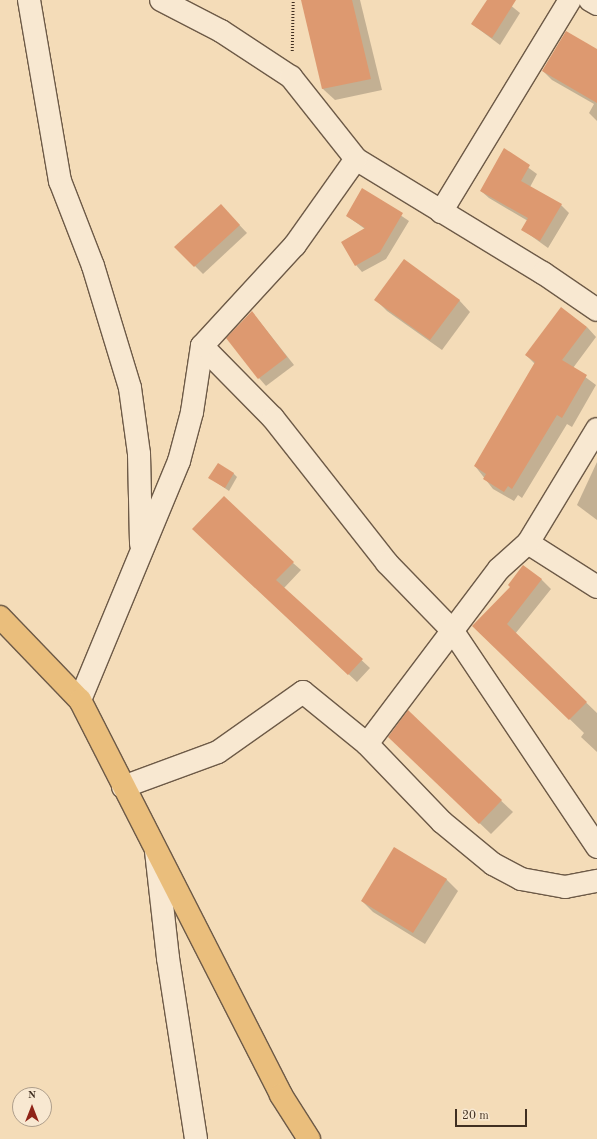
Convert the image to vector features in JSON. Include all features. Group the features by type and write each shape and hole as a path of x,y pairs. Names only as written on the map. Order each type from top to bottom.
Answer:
{"main road":[{"path":"0,617 80,700 281,1095 309,1139"}],"street":[{"path":"28,0 60,181 94,266 130,388 139,454 142,553"},
{"path":"161,0 221,31 291,77 356,159 543,273 597,310"},
{"path":"442,212 570,0"},
{"path":"590,0 597,4"},
{"path":"80,700 179,461 192,412 202,346 295,245 356,159"},
{"path":"202,346 273,418 387,563 452,630 597,847"},
{"path":"367,744 452,630 483,594 499,569 528,544 597,429"},
{"path":"528,544 597,587"},
{"path":"123,787 218,752 303,692 367,744 442,822 493,864 521,879 565,887 597,882"},
{"path":"156,851 168,958 196,1139"}],"path":[{"path":"291,77 293,0"}],"building":[{"path":"301,0 352,0 371,79 322,89"},
{"path":"487,0 516,0 492,38 471,24"},
{"path":"566,31 597,49 597,103 542,71"},
{"path":"504,148 530,165 521,181 562,204 540,241 521,230 528,218 480,191"},
{"path":"362,188 403,213 380,252 355,266 341,242 365,228 346,216"},
{"path":"221,204 240,225 194,267 174,247"},
{"path":"404,259 460,300 430,340 374,300"},
{"path":"561,307 587,327 562,360 587,375 562,418 557,415 512,489 508,486 504,492 483,479 486,474 474,466 535,362 525,355"},
{"path":"252,311 287,357 258,379 226,338"},
{"path":"218,463 234,473 225,488 208,478"},
{"path":"224,496 294,562 276,580 363,659 348,675 192,529"},
{"path":"523,565 542,579 507,624 587,702 569,720 472,626 510,587 508,585"},
{"path":"408,710 502,800 479,824 388,737"},
{"path":"394,847 447,879 413,933 361,901"}]}
